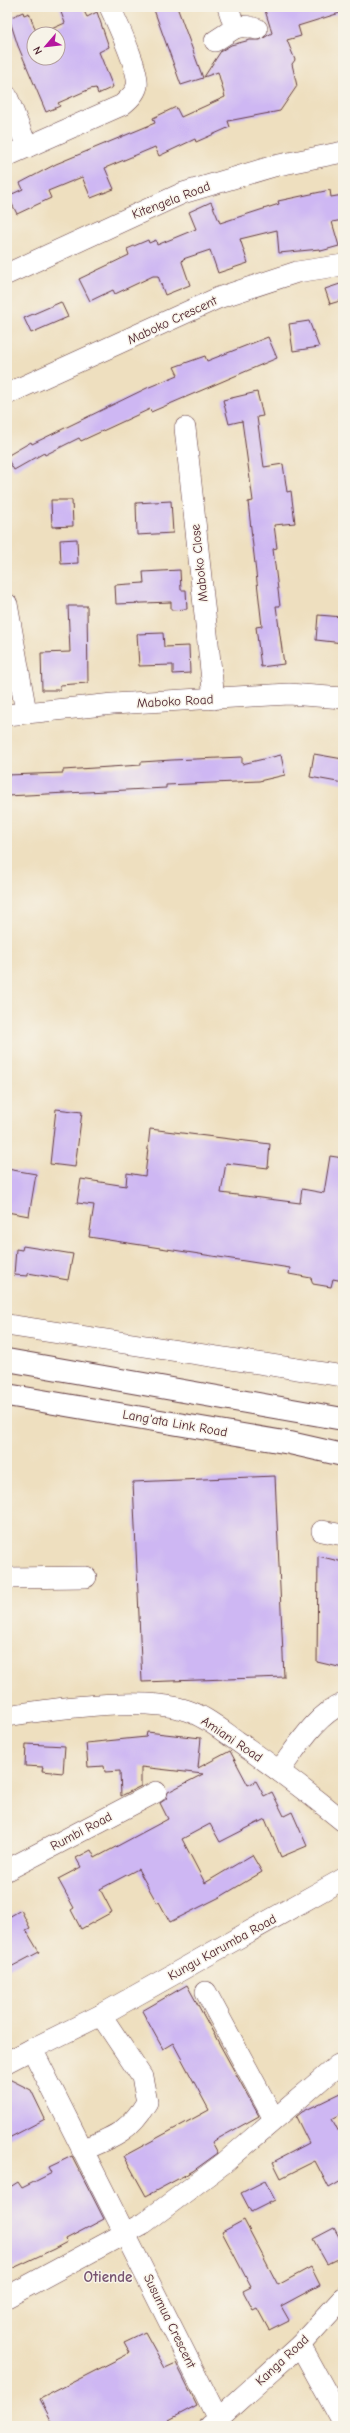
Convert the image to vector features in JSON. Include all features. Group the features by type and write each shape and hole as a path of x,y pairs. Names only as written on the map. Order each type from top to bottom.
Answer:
{"main road":[{"path":"7,1360 343,1419"},
{"name":"Lang'ata Link Road","path":"7,1395 290,1443 343,1455"}],"street":[{"path":"7,156 122,105 132,96 137,86 135,71 110,7"},
{"path":"215,41 231,16 246,26 257,29"},
{"path":"7,96 28,147"},
{"name":"Kitengela Road","path":"7,274 183,193 274,166 343,152"},
{"name":"Maboko Crescent","path":"7,394 218,298 297,272 343,266"},
{"name":"Maboko Close","path":"185,428 214,699"},
{"path":"7,604 16,714"},
{"name":"Maboko Road","path":"16,714 114,704 289,694 343,698"},
{"path":"7,1325 343,1376"},
{"path":"322,1531 343,1535"},
{"path":"7,1578 86,1577"},
{"path":"279,1771 308,1732 336,1706 343,1704"},
{"name":"Amiani Road","path":"7,1716 68,1709 163,1705 183,1709 204,1718 279,1771 343,1822"},
{"name":"Rumbi Road","path":"7,1870 156,1792"},
{"name":"Kungu Karumba Road","path":"7,2062 101,2015 343,1879"},
{"path":"206,1992 274,2119"},
{"path":"82,2150 120,2133 136,2120 147,2102 142,2077 101,2015"},
{"name":"Susumua Crescent","path":"32,2050 82,2150 126,2233 214,2422"},
{"path":"7,2297 126,2233 180,2197 224,2163 338,2065"},
{"name":"Kanga Road","path":"214,2422 300,2345 343,2298"},
{"path":"300,2345 343,2422"}],"building":[{"path":"59,7 82,7 87,17 97,12 109,47 99,52 113,87 98,94 96,88 90,89 58,103 60,106 46,112 26,66 66,66 66,26 58,26 65,23"},
{"path":"153,7 177,7 203,78 181,85"},
{"path":"264,7 343,7 343,12 298,26 301,36 287,40 295,60 292,64 297,86 280,111 228,121 230,127 196,142 195,139 159,156 155,147 105,168 114,189 91,198 82,177 48,191 51,198 17,214 8,196 23,189 20,183 56,164 155,123 153,118 176,107 181,117 225,97 218,72 204,77 221,51 231,45 250,40 260,40 272,33"},
{"path":"23,12 24,15 29,13 34,26 26,26 26,65 9,18"},
{"path":"330,190 331,197 343,195 343,220 332,222 339,246 321,251 320,249 279,253 277,230 240,239 248,263 218,273 210,250 183,259 182,262 190,285 165,295 158,276 153,276 115,294 113,290 90,301 79,279 129,255 127,249 148,240 149,243 156,240 157,245 196,229 189,212 211,202 220,223 279,204 278,201"},
{"path":"343,283 343,300 330,304 325,289"},
{"path":"61,302 68,317 31,333 24,318"},
{"path":"309,321 319,347 293,351 289,324"},
{"path":"268,337 277,358 151,412 150,409 81,441 79,438 45,455 44,453 14,470 7,458 7,456 31,442 32,444 147,388 178,375 174,367 205,356 207,361"},
{"path":"257,392 263,416 257,417 264,467 283,464 287,492 291,491 295,523 274,525 277,548 273,549 280,606 276,606 284,664 261,667 256,627 262,626 248,502 253,501 242,421 229,424 223,400"},
{"path":"51,500 72,500 73,526 52,527"},
{"path":"171,501 173,533 137,535 136,503"},
{"path":"77,539 78,563 61,564 60,540"},
{"path":"180,570 181,590 186,590 187,609 171,610 171,602 116,604 115,585 144,583 143,572"},
{"path":"68,606 87,606 88,683 60,685 60,690 42,690 41,653 70,652"},
{"path":"318,615 343,617 343,643 316,640"},
{"path":"163,633 164,647 189,646 190,673 173,674 173,665 139,666 137,634"},
{"path":"314,754 343,759 343,783 310,777"},
{"path":"281,755 285,775 259,781 166,785 166,788 7,796 7,775 63,773 63,770 141,765 141,762 172,760 242,757 242,764"},
{"path":"56,1109 82,1112 75,1167 50,1164"},
{"path":"150,1129 270,1144 268,1168 226,1163 221,1193 300,1203 302,1189 324,1193 330,1156 343,1158 343,1281 333,1279 331,1287 313,1284 311,1278 289,1274 290,1268 89,1237 94,1205 77,1203 81,1179 126,1186 127,1173 145,1176"},
{"path":"7,1169 36,1174 29,1216 7,1212"},
{"path":"23,1246 73,1254 68,1280 28,1273 28,1276 14,1275 16,1249 22,1250"},
{"path":"275,1476 284,1677 142,1682 133,1482"},
{"path":"318,1556 343,1562 343,1668 317,1662"},
{"path":"147,1732 201,1738 198,1768 230,1751 248,1785 256,1781 264,1796 272,1792 284,1816 292,1812 307,1846 281,1857 265,1819 220,1842 210,1824 182,1839 205,1883 252,1855 262,1872 220,1897 170,1922 159,1902 157,1903 138,1869 100,1889 112,1912 81,1929 71,1910 74,1908 58,1879 81,1867 76,1858 91,1850 95,1858 168,1819 160,1803 166,1799 168,1792 203,1774 141,1767 141,1786 121,1796 120,1771 105,1772 104,1766 88,1767 86,1743 146,1737"},
{"path":"26,1744 65,1746 63,1773 42,1771 43,1767 25,1766"},
{"path":"21,1910 30,1928 26,1930 39,1952 7,1969 7,1918"},
{"path":"187,1985 259,2116 212,2142 218,2153 193,2171 146,2196 124,2156 209,2110 173,2043 163,2049 142,2011"},
{"path":"7,2078 31,2090 45,2119 7,2139"},
{"path":"343,2092 343,2113 332,2119 343,2140 343,2180 329,2188 315,2161 281,2178 273,2162 309,2143 296,2117 302,2112"},
{"path":"72,2156 104,2219 66,2239 67,2242 54,2249 7,2271 7,2189 18,2182 22,2188 52,2173 49,2167"},
{"path":"265,2181 275,2200 251,2212 241,2193"},
{"path":"244,2220 278,2285 311,2267 320,2285 281,2306 289,2320 269,2330 257,2308 253,2310 243,2291 251,2287 222,2232"},
{"path":"334,2228 343,2244 343,2256 327,2264 313,2239"},
{"path":"145,2332 165,2368 176,2363 197,2405 169,2420 172,2426 54,2426 40,2399 130,2353 124,2342"}],"district":[{"name":"Otiende","path":"108,2277"}]}
